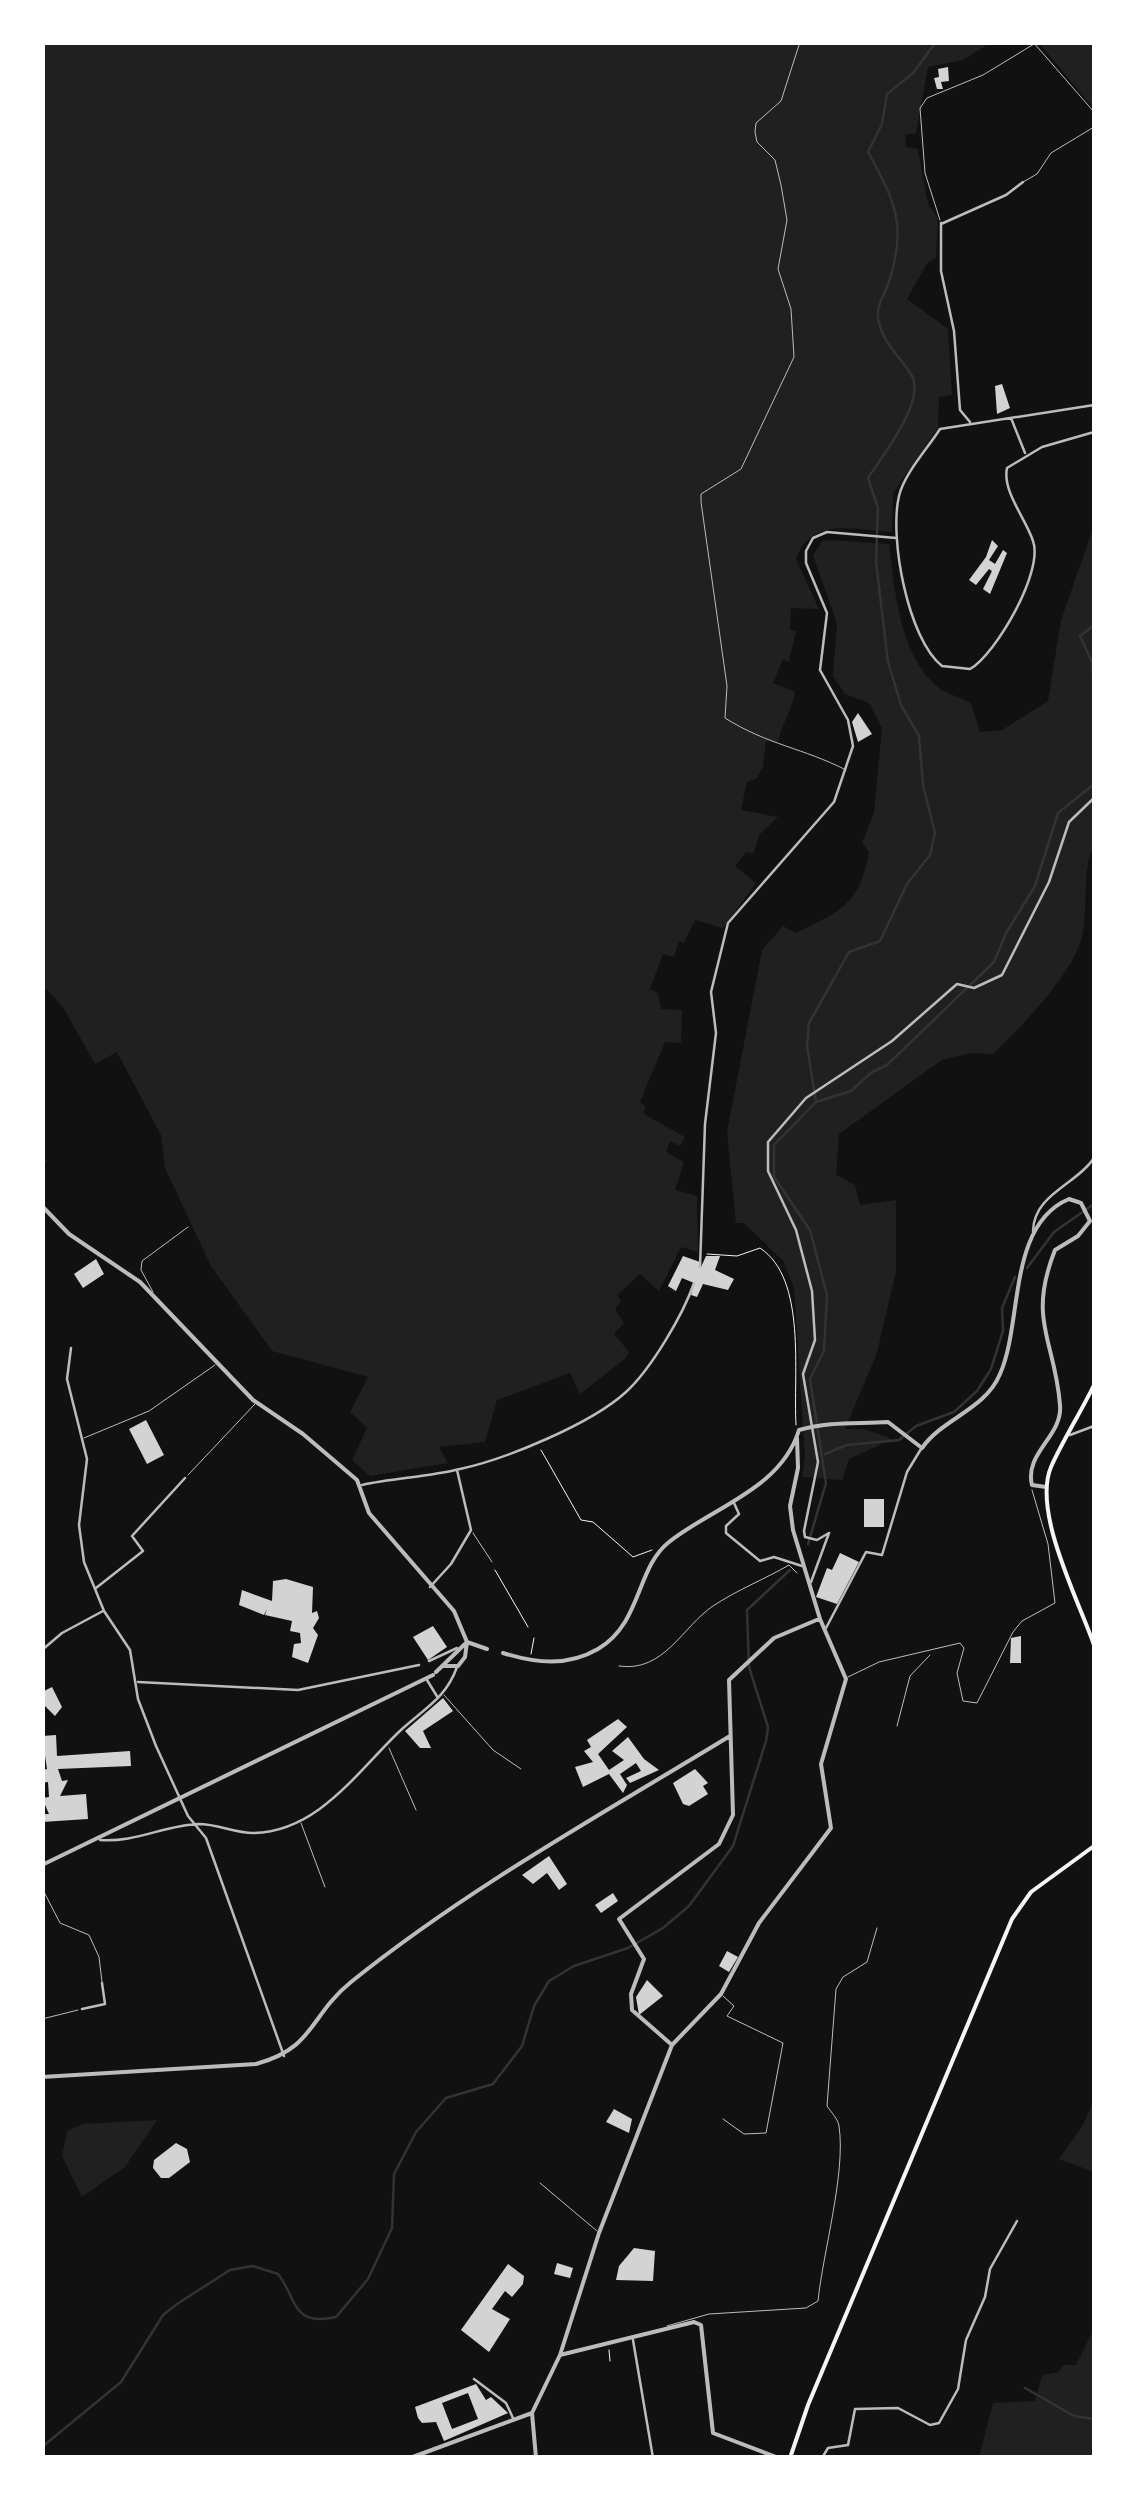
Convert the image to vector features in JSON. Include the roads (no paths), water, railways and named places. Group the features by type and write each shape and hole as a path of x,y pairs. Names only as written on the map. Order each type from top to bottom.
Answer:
{"main road":[{"path":"1094,1385 1051,1468 1046,1487 1054,1534 1094,1645"},
{"path":"790,2458 808,2405 1012,1919 1031,1892 1094,1846"}],"street":[{"path":"971,423 960,410 954,331 941,271 941,224 1006,195 1023,182"},
{"path":"1094,405 940,429 899,493 896,538 905,595 923,646 942,666 960,671 978,665 1036,567 1034,542 1005,474 1011,462 1094,432"},
{"path":"1011,417 1025,454"},
{"path":"700,1267 705,1124 716,1033 710,992 728,923 834,802 853,746 848,720 820,670 827,613 806,563 813,538 834,532 896,538"},
{"path":"811,1582 829,1533 818,1540 805,1537 818,1462 804,1374 815,1340 812,1291 796,1230 768,1171 768,1142 819,1088 892,1041 957,984 974,988 1002,975 1050,882 1069,822 1094,798"},
{"path":"1034,1238 1039,1207 1076,1180 1094,1158"},
{"path":"825,1631 866,1552 882,1555 907,1472 922,1448 939,1426 973,1406 1000,1376 1014,1330 1017,1282 1040,1222 1058,1204 1069,1200 1081,1203 1089,1212 1088,1227 1055,1250 1044,1281 1040,1318 1060,1406 1057,1423 1032,1464 1032,1485 1046,1487"},
{"path":"42,1206 69,1234 156,1297 256,1402 303,1434 362,1485 370,1512 454,1612 467,1642 465,1657 444,1695 387,1744 352,1782 300,1820 250,1833 197,1824 135,1839 94,1838"},
{"path":"362,1485 400,1475 457,1470 536,1442 601,1410 635,1383 684,1312 694,1283"},
{"path":"71,1348 67,1379 84,1438 86,1488 79,1525 84,1562 104,1610 130,1650 156,1746 179,1798 197,1824 243,1935 284,2056"},
{"path":"502,1654 563,1663 603,1646 631,1615 659,1553 667,1544 761,1484 802,1428 842,1422 894,1425 922,1448"},
{"path":"1070,1435 1094,1426"},
{"path":"536,2458 532,2413 560,2355 600,2232 672,2045 720,1994 759,1923 831,1828 821,1764 831,1717 846,1679 820,1619 790,1506 797,1436"},
{"path":"782,1458 797,1462"},
{"path":"430,1586 452,1564 471,1530 457,1470"},
{"path":"94,1589 143,1551 132,1536 186,1478"},
{"path":"734,1502 740,1514 726,1526 726,1534 755,1559 779,1558 806,1569"},
{"path":"42,1650 62,1633 104,1610"},
{"path":"672,2045 632,2010 631,1994 644,1966 640,1953 619,1923 636,1903 719,1844 729,1831 733,1815 730,1680 740,1665 774,1638 820,1619"},
{"path":"428,1662 467,1642"},
{"path":"467,1642 487,1649"},
{"path":"42,1865 427,1680 458,1648"},
{"path":"136,1682 298,1690 418,1665"},
{"path":"442,1666 458,1666"},
{"path":"427,1680 439,1699"},
{"path":"42,2077 256,2064 284,2056 298,2047 340,1991 422,1929 730,1736"},
{"path":"82,2009 106,2004 102,1983"},
{"path":"822,2458 828,2448 848,2445 855,2409 898,2408 930,2425 938,2423 955,2399 966,2340 985,2297 990,2269 1017,2220"},
{"path":"42,2252 42,2261"},
{"path":"560,2355 694,2322 704,2330 713,2432 780,2458"},
{"path":"633,2339 653,2458"},
{"path":"474,2379 506,2404 514,2420"},
{"path":"410,2458 532,2413"}],"lane":[{"path":"800,42 781,101 756,123 754,132 757,142 774,160 781,185 787,220 778,268 791,309 794,357 741,469 701,494 701,502 726,686 725,718 752,736 807,751 846,770"},
{"path":"941,224 925,174 920,108 926,98 984,75 1034,43 1094,112"},
{"path":"1023,182 1036,174 1050,154 1094,127"},
{"path":"156,1297 142,1261 188,1227"},
{"path":"84,1438 173,1398 217,1363"},
{"path":"186,1478 256,1402"},
{"path":"846,1679 879,1662 962,1643 957,1673 963,1701 977,1703 1012,1632 1022,1621 1055,1603 1048,1544 1034,1507 1032,1485"},
{"path":"471,1530 492,1562"},
{"path":"620,1666 639,1664 679,1643 716,1604 789,1566 798,1572"},
{"path":"897,1726 910,1676 932,1652"},
{"path":"444,1695 492,1750 521,1770"},
{"path":"387,1744 416,1810"},
{"path":"300,1820 325,1886"},
{"path":"42,1888 60,1923 89,1935 99,1957 102,1983"},
{"path":"664,2328 672,2322 710,2314 806,2308 818,2301 830,2243 828,2218 837,2173 839,2122 827,2106 836,1988 843,1977 866,1962 878,1928"},
{"path":"720,1994 734,2006 728,2016 782,2043 766,2132 744,2134 723,2119"},
{"path":"42,2019 82,2009"},
{"path":"540,2183 600,2232"}],"waterway":[{"path":"816,1102 807,1046 809,1023 849,952 880,941 907,884 930,855 935,833 923,785 919,736 901,705 888,662 876,562 878,508 868,478 908,414 915,387 912,376 883,335 878,318 894,262 898,230 892,201 868,152 882,124 887,94 913,73 936,42"},
{"path":"1094,625 1080,636 1092,662 1094,697"},
{"path":"808,1544 826,1483 810,1379 824,1351 827,1295 810,1230 774,1177 774,1145 816,1102 851,1091 872,1072 887,1065 994,962 1006,933 1035,886 1058,813 1094,784"},
{"path":"1027,1268 1054,1232 1094,1204"},
{"path":"825,1454 847,1445 899,1440 916,1426 954,1412 977,1391 991,1369 1003,1331 1002,1308 1015,1277"},
{"path":"42,2447 121,2382 163,2315 230,2270 253,2266 278,2274 303,2314 321,2319 336,2317 368,2279 392,2228 394,2174 416,2132 446,2098 493,2084 522,2046 534,2006 549,1981 574,1966 628,1948 663,1928 689,1906 733,1846 766,1741 768,1727 749,1667 747,1610 790,1570"},
{"path":"1025,2388 1074,2416 1094,2419"}]}
